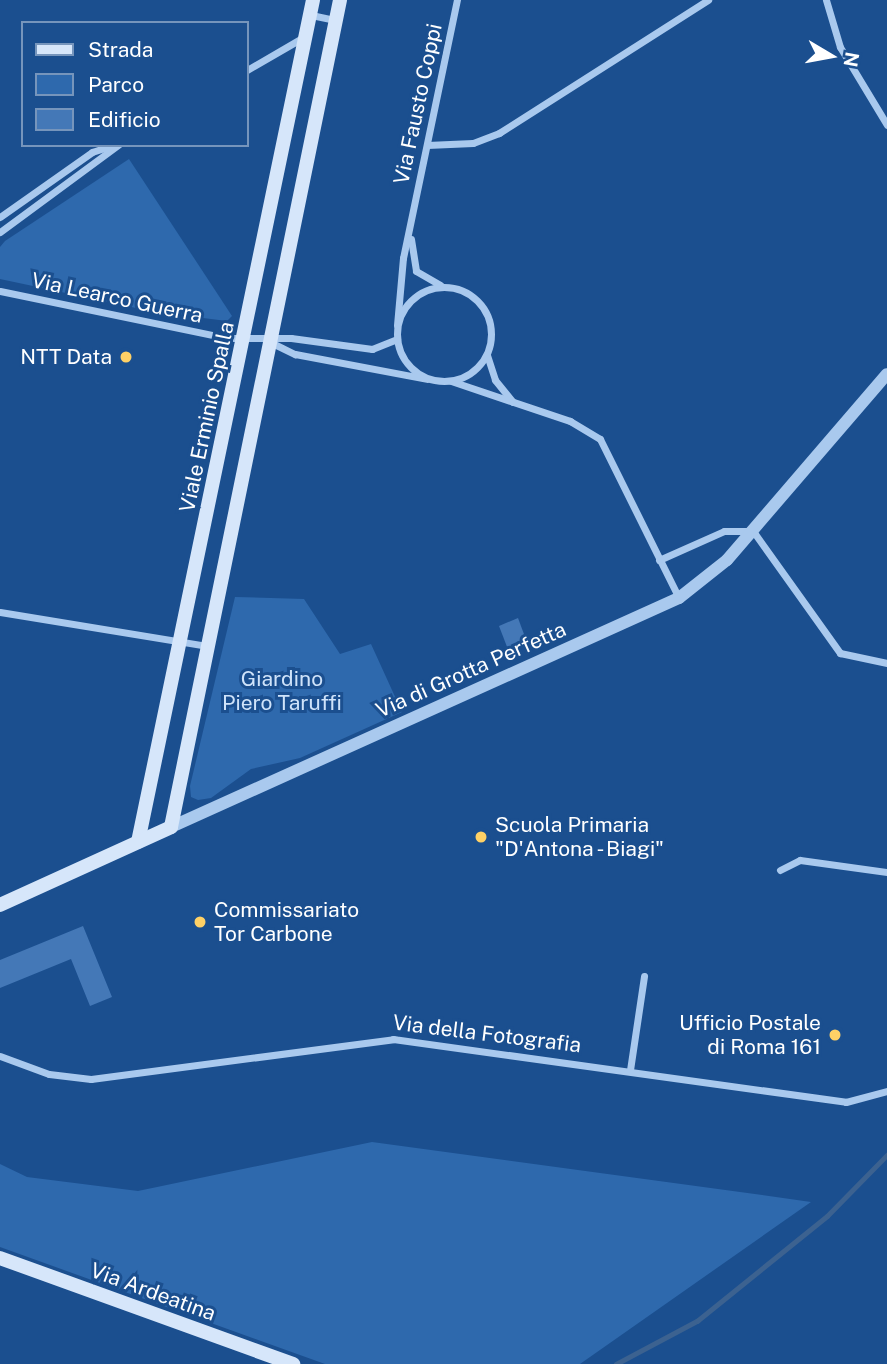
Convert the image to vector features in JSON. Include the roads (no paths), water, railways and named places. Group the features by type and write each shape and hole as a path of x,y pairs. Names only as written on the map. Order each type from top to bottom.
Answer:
{"main road":[{"path":"171,827 340,0"},
{"name":"Viale Erminio Spalla","path":"138,842 245,340 312,7"},
{"name":"Via di Grotta Perfetta","path":"0,905 171,827"},
{"name":"Via Ardeatina","path":"0,1258 293,1364"}],"street":[{"name":"Via Fausto Coppi","path":"397,325 413,214 457,0"},
{"path":"427,145 473,143 499,133 708,0"},
{"path":"826,0 836,40 887,125"},
{"path":"312,7 335,20"},
{"path":"248,69 306,36"},
{"path":"12,224 2,215 92,152 109,147"},
{"path":"0,232 113,147"},
{"name":"Via Fausto Coppi","path":"413,214 414,267 425,280 444,286"},
{"path":"451,381 472,373 487,355 492,334 484,308 466,292 444,286 414,297 397,325 397,339 407,363 426,379 451,381 578,424 600,439 679,598"},
{"name":"Via Learco Guerra","path":"0,291 245,340 269,342 291,338 372,349 397,339"},
{"name":"Via Learco Guerra","path":"269,342 295,354 426,379"},
{"path":"487,355 495,380 513,402"},
{"name":"Via di Grotta Perfetta","path":"171,827 679,598 714,573 753,531 887,374"},
{"path":"659,560 724,531 753,531 840,653 887,663"},
{"path":"0,612 208,646"},
{"path":"780,870 800,860 887,872"},
{"path":"630,1070 644,976"},
{"name":"Via della Fotografia","path":"0,1056 49,1074 91,1079 377,1038 630,1070 846,1102 887,1091"}],"waterway":[{"path":"616,1364 697,1321 827,1216 887,1155"}],"place":[{"name":"NTT Data","path":"126,357"},
{"name":"Scuola Primaria \"D'Antona - Biagi\"","path":"481,837"},
{"name":"Commissariato Tor Carbone","path":"200,922"},
{"name":"Ufficio Postale di Roma 161","path":"835,1035"}],"park label":[{"name":"Giardino Piero Taruffi","path":"282,691"}]}
